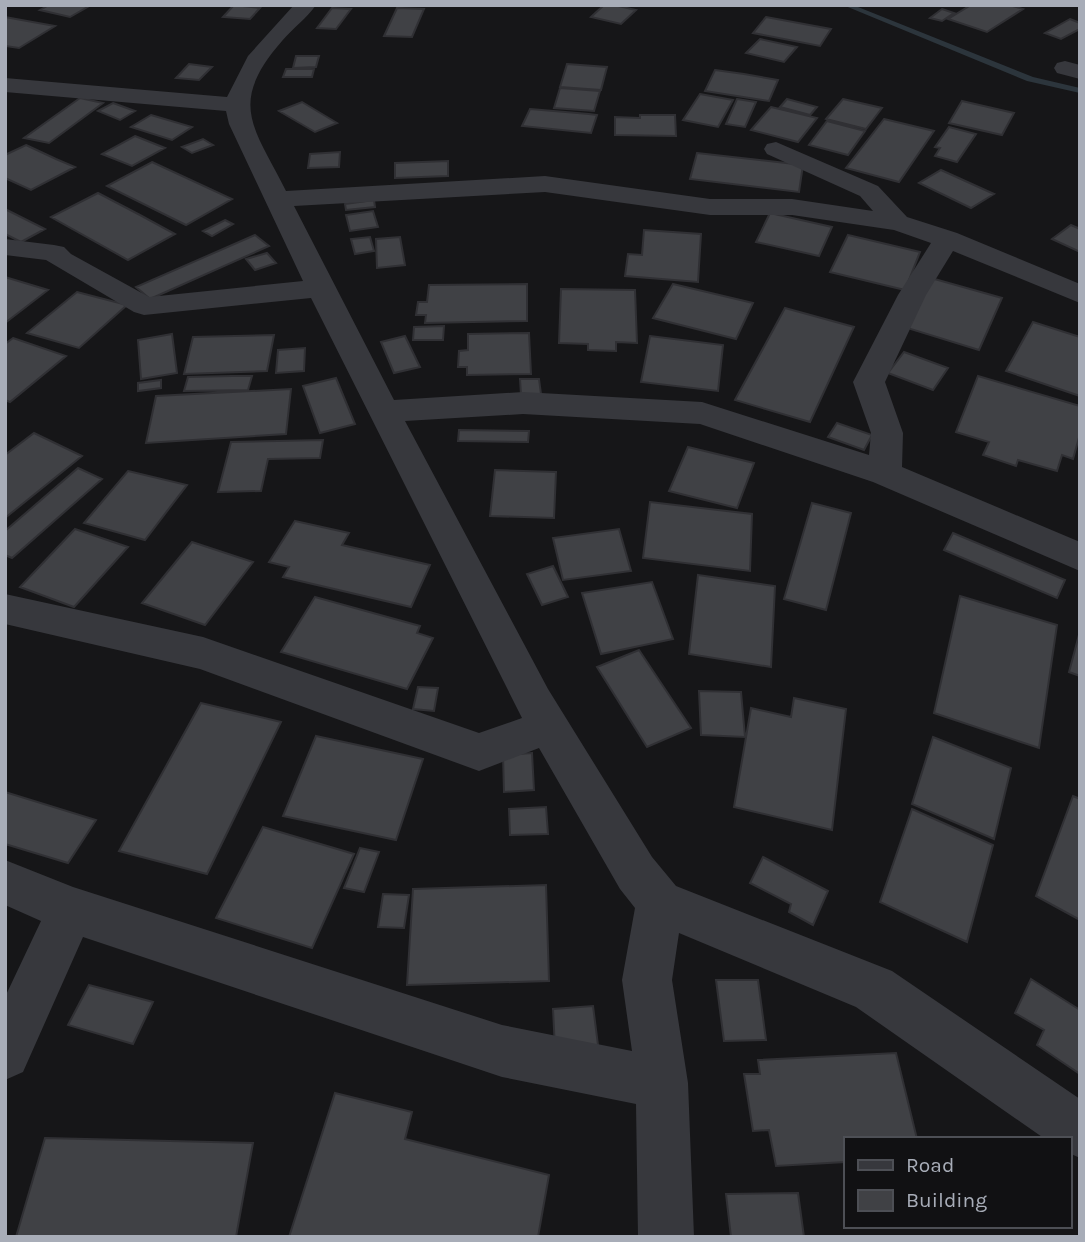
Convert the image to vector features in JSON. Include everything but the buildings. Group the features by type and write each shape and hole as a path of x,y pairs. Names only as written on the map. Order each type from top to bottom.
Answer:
{"street":[{"path":"306,5 274,35 256,61 236,105 241,124 320,288 549,726 636,873 660,901 874,989 1080,1131"},
{"path":"5,85 236,105"},
{"path":"776,149 869,191 898,223"},
{"path":"279,199 545,184 710,207 792,207 898,223 947,239 1080,294"},
{"path":"885,473 887,433 869,382 912,295 947,239"},
{"path":"5,247 54,253 61,260 144,306 320,288"},
{"path":"384,411 523,403 702,413 885,473 1080,557"},
{"path":"5,609 203,653 479,752 549,726"},
{"path":"5,882 71,910 502,1051 662,1083"},
{"path":"660,901 646,980 662,1083 666,1237"},
{"path":"5,1054 71,910"}],"waterway":[{"path":"846,5 1030,79 1080,91"}]}
